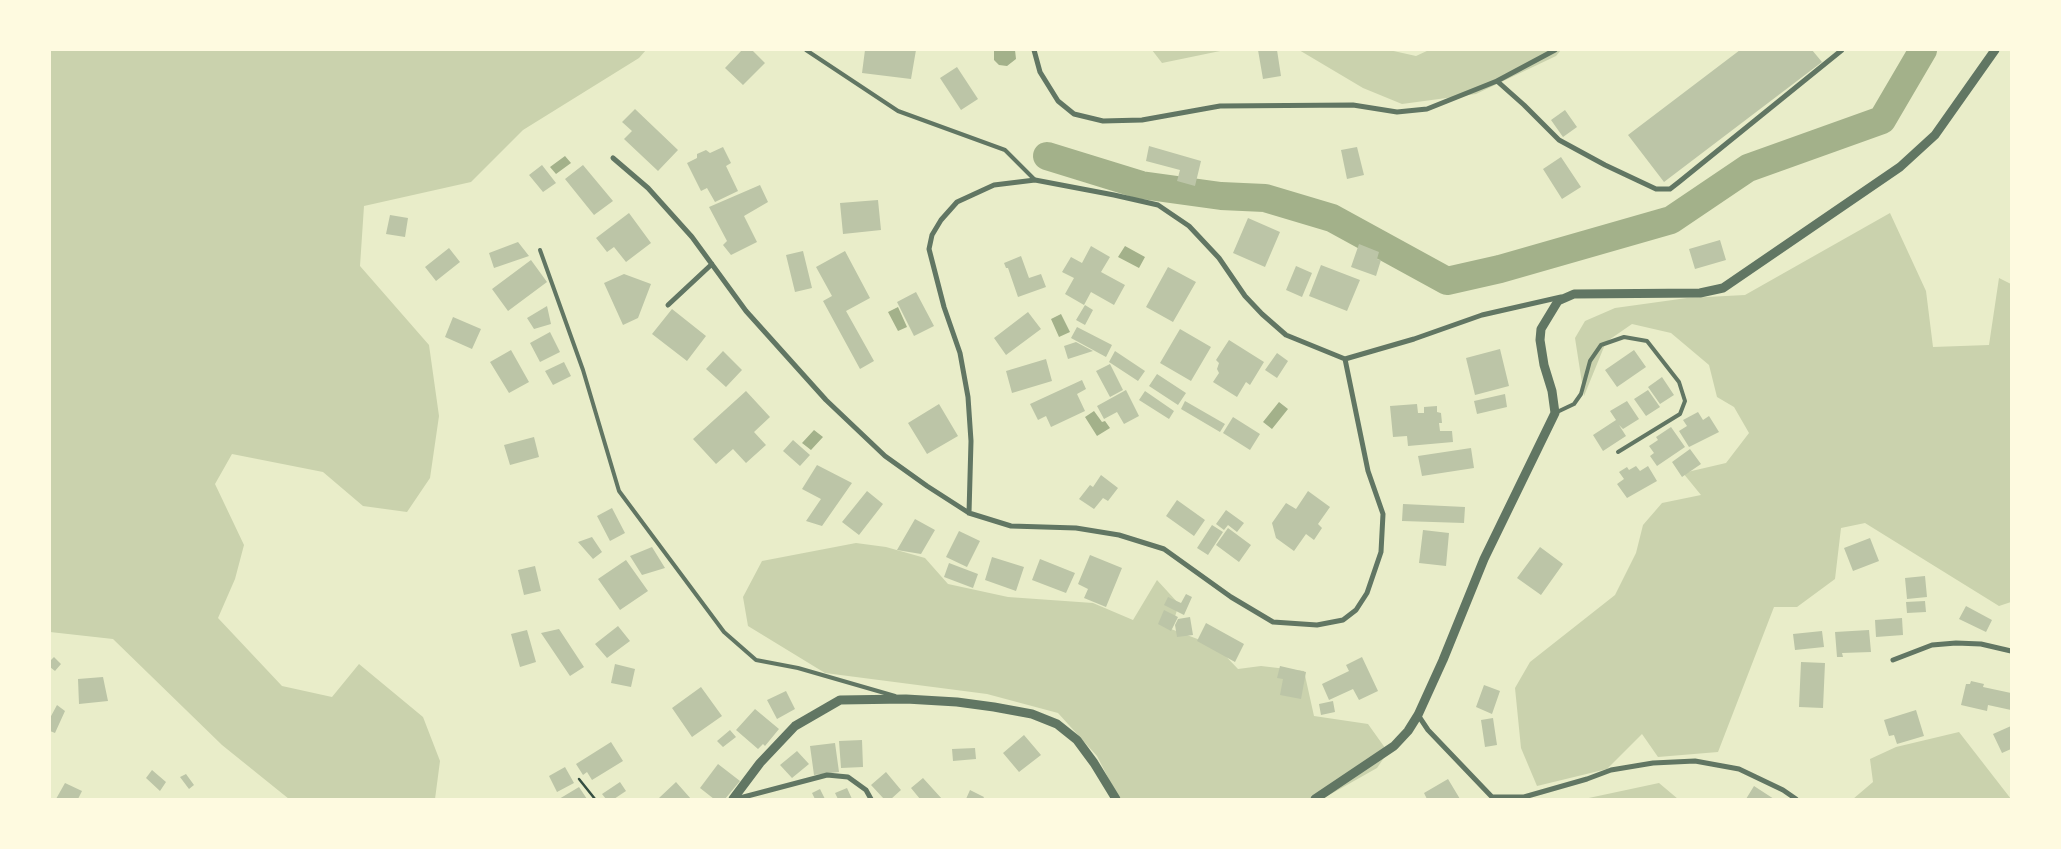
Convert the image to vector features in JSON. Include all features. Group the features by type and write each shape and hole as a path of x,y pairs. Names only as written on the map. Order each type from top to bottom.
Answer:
{"street":[{"path":"1034,50 1040,72 1058,101 1074,114 1104,121 1142,120 1220,106 1353,105 1397,112 1427,109 1497,81 1555,50"},
{"path":"1497,81 1524,105 1558,140 1656,189 1670,189 1842,50"},
{"path":"969,513 972,441 968,397 960,353 944,307 930,249 932,235 941,220 957,202 994,185 1035,180 1114,194 1158,205 1189,226 1219,258 1251,302 1286,334 1345,359 1414,339 1482,315 1574,294 1700,293 1723,288 1900,167 1935,135 1995,50"},
{"path":"613,158 648,188 692,237 746,311 826,400 885,456 969,513 1011,526 1076,528 1119,535 1164,549 1231,596 1273,622 1317,625 1343,620 1356,610 1367,593 1381,552 1383,514 1368,471 1345,359"},
{"path":"668,305 712,264"},
{"path":"1315,799 1394,746 1408,731 1418,716 1484,559 1555,413 1552,391 1544,365 1540,340 1541,329 1558,301 1574,294"},
{"path":"1893,660 1932,645 1981,644 2011,651"},
{"path":"734,799 760,763 795,726 840,700 906,699 957,702 994,707 1032,714 1057,724 1077,740 1116,799"},
{"path":"1418,716 1428,730 1492,798 1510,798 1542,793 1611,770 1653,763 1695,761 1739,769 1783,790 1796,799"},
{"path":"734,799 827,775 848,777 866,790 871,799"}],"lane":[{"path":"806,50 898,111 1005,150 1035,180"},
{"path":"540,250 583,370 620,491 724,632 756,660 798,668 906,699"},
{"path":"1555,413 1574,404 1581,394 1590,361 1601,345 1624,337 1647,341 1679,382 1685,401 1680,414 1618,452"}],"path":[{"path":"579,779 595,799"}],"shaded area":[{"path":"50,50 646,50 639,58 523,130 471,182 364,206 360,266 429,345 439,416 430,478 407,512 363,506 323,472 232,454 215,484 244,545 235,579 218,618 282,686 332,697 359,664 423,717 440,761 435,799 289,799 222,745 113,639 50,632"},
{"path":"994,50 1015,50 1016,59 1007,66 999,65 994,60"},
{"path":"1152,50 1225,50 1162,63"},
{"path":"1299,50 1389,50 1416,56 1429,50 1561,50 1556,56 1476,94 1402,104 1363,88"},
{"path":"565,156 571,163 556,174 550,167"},
{"path":"1890,213 1926,291 1933,347 1989,345 1999,278 2011,284 2011,602 1999,606 1865,523 1841,528 1835,579 1797,607 1774,607 1718,752 1658,757 1642,734 1607,769 1537,786 1521,748 1515,688 1530,662 1615,595 1636,553 1643,525 1662,503 1701,495 1683,473 1726,463 1749,433 1734,407 1717,397 1709,365 1671,333 1632,324 1606,342 1584,396 1575,338 1585,321 1615,308 1687,298 1745,295"},
{"path":"1125,246 1145,257 1139,268 1118,257"},
{"path":"898,307 907,327 898,331 888,312"},
{"path":"1061,314 1070,332 1059,337 1051,319"},
{"path":"1279,402 1288,409 1272,429 1263,422"},
{"path":"1094,411 1102,422 1105,421 1110,428 1097,436 1085,417"},
{"path":"814,430 823,437 811,450 802,443"},
{"path":"856,543 886,547 925,558 948,584 1008,597 1093,603 1133,620 1157,580 1179,604 1171,629 1216,646 1238,669 1261,666 1304,671 1314,716 1368,724 1388,752 1377,768 1322,799 1119,799 1097,756 1058,713 987,694 825,673 748,626 743,597 762,561"},
{"path":"1959,732 2011,799 1853,799 1873,782 1870,759 1896,747"},
{"path":"1659,783 1678,799 1584,799"}],"building":[{"path":"742,50 752,50 765,63 743,85 725,68"},
{"path":"865,50 916,50 911,79 862,73"},
{"path":"1258,50 1277,50 1281,76 1263,79"},
{"path":"1740,50 1812,50 1822,62 1664,182 1628,135"},
{"path":"957,67 978,99 961,110 940,78"},
{"path":"635,109 678,150 658,171 624,139 632,131 622,122"},
{"path":"1565,110 1577,127 1563,137 1551,120"},
{"path":"1149,146 1201,161 1195,186 1177,181 1180,170 1146,161"},
{"path":"723,147 731,163 726,166 738,191 715,202 707,188 701,191 687,163 697,158 697,154 706,150 710,153"},
{"path":"1357,147 1364,175 1347,179 1341,150"},
{"path":"1561,157 1581,187 1562,199 1543,169"},
{"path":"542,165 556,183 543,192 529,175"},
{"path":"583,165 613,201 594,215 565,179"},
{"path":"760,185 768,202 744,216 757,242 731,255 723,245 727,241 709,207"},
{"path":"878,200 881,230 843,234 840,203"},
{"path":"629,213 651,243 626,262 614,247 607,252 596,238"},
{"path":"390,215 408,218 405,237 386,234"},
{"path":"1248,218 1280,232 1265,267 1233,253"},
{"path":"1720,240 1726,260 1695,269 1689,249"},
{"path":"518,242 529,256 494,268 489,253"},
{"path":"1359,244 1379,252 1377,259 1381,260 1376,276 1351,267"},
{"path":"1091,246 1110,257 1101,272 1125,285 1114,305 1091,292 1084,305 1065,294 1074,278 1062,272 1071,257 1082,263"},
{"path":"449,248 460,262 436,281 425,267"},
{"path":"803,251 812,288 795,292 786,255"},
{"path":"845,251 870,298 846,311 874,361 860,369 823,301 832,296 816,267"},
{"path":"1021,256 1029,278 1041,274 1046,287 1018,297 1008,268 1006,268 1004,263"},
{"path":"531,260 547,282 508,311 492,289"},
{"path":"1321,265 1360,280 1347,311 1309,296"},
{"path":"1296,266 1312,273 1302,297 1286,290"},
{"path":"1168,267 1196,282 1173,322 1146,307"},
{"path":"624,274 651,284 638,318 623,325 604,283"},
{"path":"916,292 934,326 914,336 897,302"},
{"path":"1085,305 1093,310 1085,325 1076,320"},
{"path":"547,306 551,324 534,329 527,318"},
{"path":"672,309 706,336 687,361 652,334"},
{"path":"1028,312 1041,329 1006,355 994,338"},
{"path":"453,317 481,329 472,349 445,337"},
{"path":"1077,327 1112,345 1106,357 1071,338"},
{"path":"1180,329 1211,347 1191,381 1160,363"},
{"path":"550,332 560,352 540,362 530,343"},
{"path":"1229,340 1264,362 1250,385 1246,382 1237,397 1213,382 1219,373 1217,369 1219,363 1216,360"},
{"path":"1076,342 1093,351 1068,359 1064,346"},
{"path":"1500,349 1509,386 1475,395 1466,358"},
{"path":"511,350 529,382 509,393 490,362"},
{"path":"1634,350 1646,367 1617,387 1605,370"},
{"path":"723,351 742,370 726,387 706,369"},
{"path":"1115,351 1145,371 1138,381 1109,362"},
{"path":"1277,353 1288,361 1277,378 1265,370"},
{"path":"1046,359 1052,381 1012,393 1006,371"},
{"path":"564,362 571,376 553,385 545,371"},
{"path":"1110,364 1123,390 1110,397 1096,371"},
{"path":"1157,374 1186,393 1178,405 1149,386"},
{"path":"1662,377 1674,395 1660,404 1648,387"},
{"path":"1082,380 1086,389 1077,394 1085,411 1051,427 1046,416 1038,420 1030,404"},
{"path":"1126,390 1139,416 1124,424 1117,412 1104,419 1097,406"},
{"path":"1648,390 1660,407 1646,416 1634,399"},
{"path":"746,391 770,417 754,432 766,445 746,463 733,449 716,464 693,439"},
{"path":"1145,391 1174,411 1169,419 1139,400"},
{"path":"1505,394 1507,407 1477,414 1474,401"},
{"path":"1185,401 1225,424 1220,432 1181,409"},
{"path":"1627,401 1639,419 1623,429 1619,425 1626,436 1603,451 1593,435 1616,420 1610,411"},
{"path":"939,404 958,436 927,454 908,423"},
{"path":"1417,404 1418,413 1424,413 1424,407 1437,406 1437,412 1441,413 1442,423 1439,423 1440,431 1452,431 1453,442 1408,446 1407,436 1393,437 1390,406"},
{"path":"1698,412 1703,420 1709,416 1719,432 1689,447 1679,431 1687,426 1683,420"},
{"path":"1233,417 1260,434 1250,450 1223,433"},
{"path":"1671,427 1685,447 1657,466 1650,456 1654,453 1649,446 1658,440 1656,437"},
{"path":"534,437 539,457 510,465 504,445"},
{"path":"793,440 810,455 800,466 783,451"},
{"path":"1471,448 1474,468 1422,476 1418,456"},
{"path":"1690,449 1701,464 1682,477 1672,462"},
{"path":"817,465 852,483 822,526 806,521 821,499 802,489"},
{"path":"1636,466 1640,471 1648,466 1657,481 1627,498 1617,484 1624,479 1619,472 1627,467 1629,470"},
{"path":"1101,475 1118,488 1108,501 1103,498 1094,509 1079,499 1090,485 1093,487"},
{"path":"867,491 883,504 859,535 842,522"},
{"path":"1308,491 1330,507 1318,524 1322,528 1314,540 1306,534 1294,551 1276,538 1272,523 1286,503 1296,509"},
{"path":"1177,500 1205,520 1194,536 1166,516"},
{"path":"1403,504 1465,507 1464,523 1402,521"},
{"path":"612,508 625,533 610,541 597,516"},
{"path":"1226,510 1244,523 1237,532 1228,525 1224,530 1216,524"},
{"path":"915,519 935,530 921,554 897,550"},
{"path":"1212,525 1223,532 1208,555 1197,548"},
{"path":"1228,528 1251,545 1239,562 1216,545"},
{"path":"1423,530 1449,533 1446,566 1419,563"},
{"path":"959,531 980,541 967,567 946,557"},
{"path":"592,537 602,552 593,559 578,542"},
{"path":"1870,538 1879,561 1853,571 1844,548"},
{"path":"652,547 665,568 642,575 630,556"},
{"path":"1540,547 1563,564 1541,595 1517,578"},
{"path":"1090,555 1122,568 1106,607 1084,598 1088,589 1078,584"},
{"path":"992,557 1024,567 1016,591 985,580"},
{"path":"1040,559 1075,573 1066,593 1032,580"},
{"path":"626,560 648,591 620,610 598,579"},
{"path":"949,563 978,574 973,588 944,577"},
{"path":"535,566 541,591 524,595 518,570"},
{"path":"1925,576 1927,597 1907,599 1905,578"},
{"path":"1186,594 1192,597 1184,615 1164,605 1168,597 1181,603"},
{"path":"1925,601 1926,612 1907,613 1906,602"},
{"path":"1966,606 1992,620 1986,632 1959,619"},
{"path":"1164,610 1178,617 1171,631 1158,624"},
{"path":"1190,617 1193,635 1177,637 1175,625 1178,619"},
{"path":"1902,618 1903,635 1876,637 1875,620"},
{"path":"1206,623 1244,644 1235,662 1197,641"},
{"path":"618,626 630,641 607,658 595,644"},
{"path":"559,629 584,667 570,676 541,633"},
{"path":"527,630 536,662 520,667 511,634"},
{"path":"1869,630 1871,652 1842,653 1843,657 1837,657 1835,632"},
{"path":"1822,631 1824,647 1795,650 1793,634"},
{"path":"54,657 61,664 55,671 50,667 50,661"},
{"path":"1362,657 1378,691 1359,700 1353,689 1329,700 1322,684 1349,671 1346,665"},
{"path":"1801,662 1825,663 1823,708 1799,707"},
{"path":"615,664 635,669 631,687 611,683"},
{"path":"1280,666 1306,672 1301,699 1280,695 1283,679 1277,678"},
{"path":"103,677 108,701 79,704 78,679"},
{"path":"1971,681 1984,684 1983,687 2011,693 2011,710 1988,705 1987,711 1961,705 1966,684 1970,684"},
{"path":"1484,685 1500,691 1492,714 1476,707"},
{"path":"701,687 722,716 692,737 672,708"},
{"path":"786,691 795,709 777,719 767,700"},
{"path":"1333,701 1335,712 1321,715 1319,704"},
{"path":"57,705 65,711 55,733 50,731 50,718"},
{"path":"755,709 779,729 765,746 763,744 758,749 736,730"},
{"path":"1916,710 1924,736 1897,744 1894,735 1889,736 1884,720"},
{"path":"1493,718 1497,745 1485,747 1481,720"},
{"path":"2011,726 2011,749 2002,753 1993,734"},
{"path":"730,730 736,737 723,747 717,741"},
{"path":"1024,735 1041,755 1019,772 1003,753"},
{"path":"862,740 863,767 841,768 839,741"},
{"path":"611,742 623,761 592,780 587,772 583,775 576,764"},
{"path":"835,743 839,772 814,775 810,746"},
{"path":"975,748 976,759 953,761 952,749"},
{"path":"797,751 809,764 792,778 780,765"},
{"path":"718,764 740,781 725,799 714,799 700,788"},
{"path":"565,767 574,783 557,792 549,776"},
{"path":"152,770 166,782 160,791 146,778"},
{"path":"886,772 901,790 891,799 884,799 871,785"},
{"path":"186,774 194,785 189,789 180,777"},
{"path":"923,778 942,799 920,799 911,788"},
{"path":"1448,779 1460,799 1427,799 1424,793"},
{"path":"620,782 626,791 614,799 606,799 602,794"},
{"path":"676,782 691,799 659,798"},
{"path":"65,783 82,791 78,799 56,799"},
{"path":"1754,786 1774,799 1746,799"},
{"path":"579,787 587,799 559,799"},
{"path":"847,788 852,799 838,799 835,793"},
{"path":"820,789 825,799 815,799 812,793"},
{"path":"970,790 984,797 983,799 966,799"}],"waterway":[{"path":"1047,156 1141,185 1221,196 1265,198 1332,218 1447,281 1500,269 1671,220 1748,168 1882,120 1923,50"}]}
